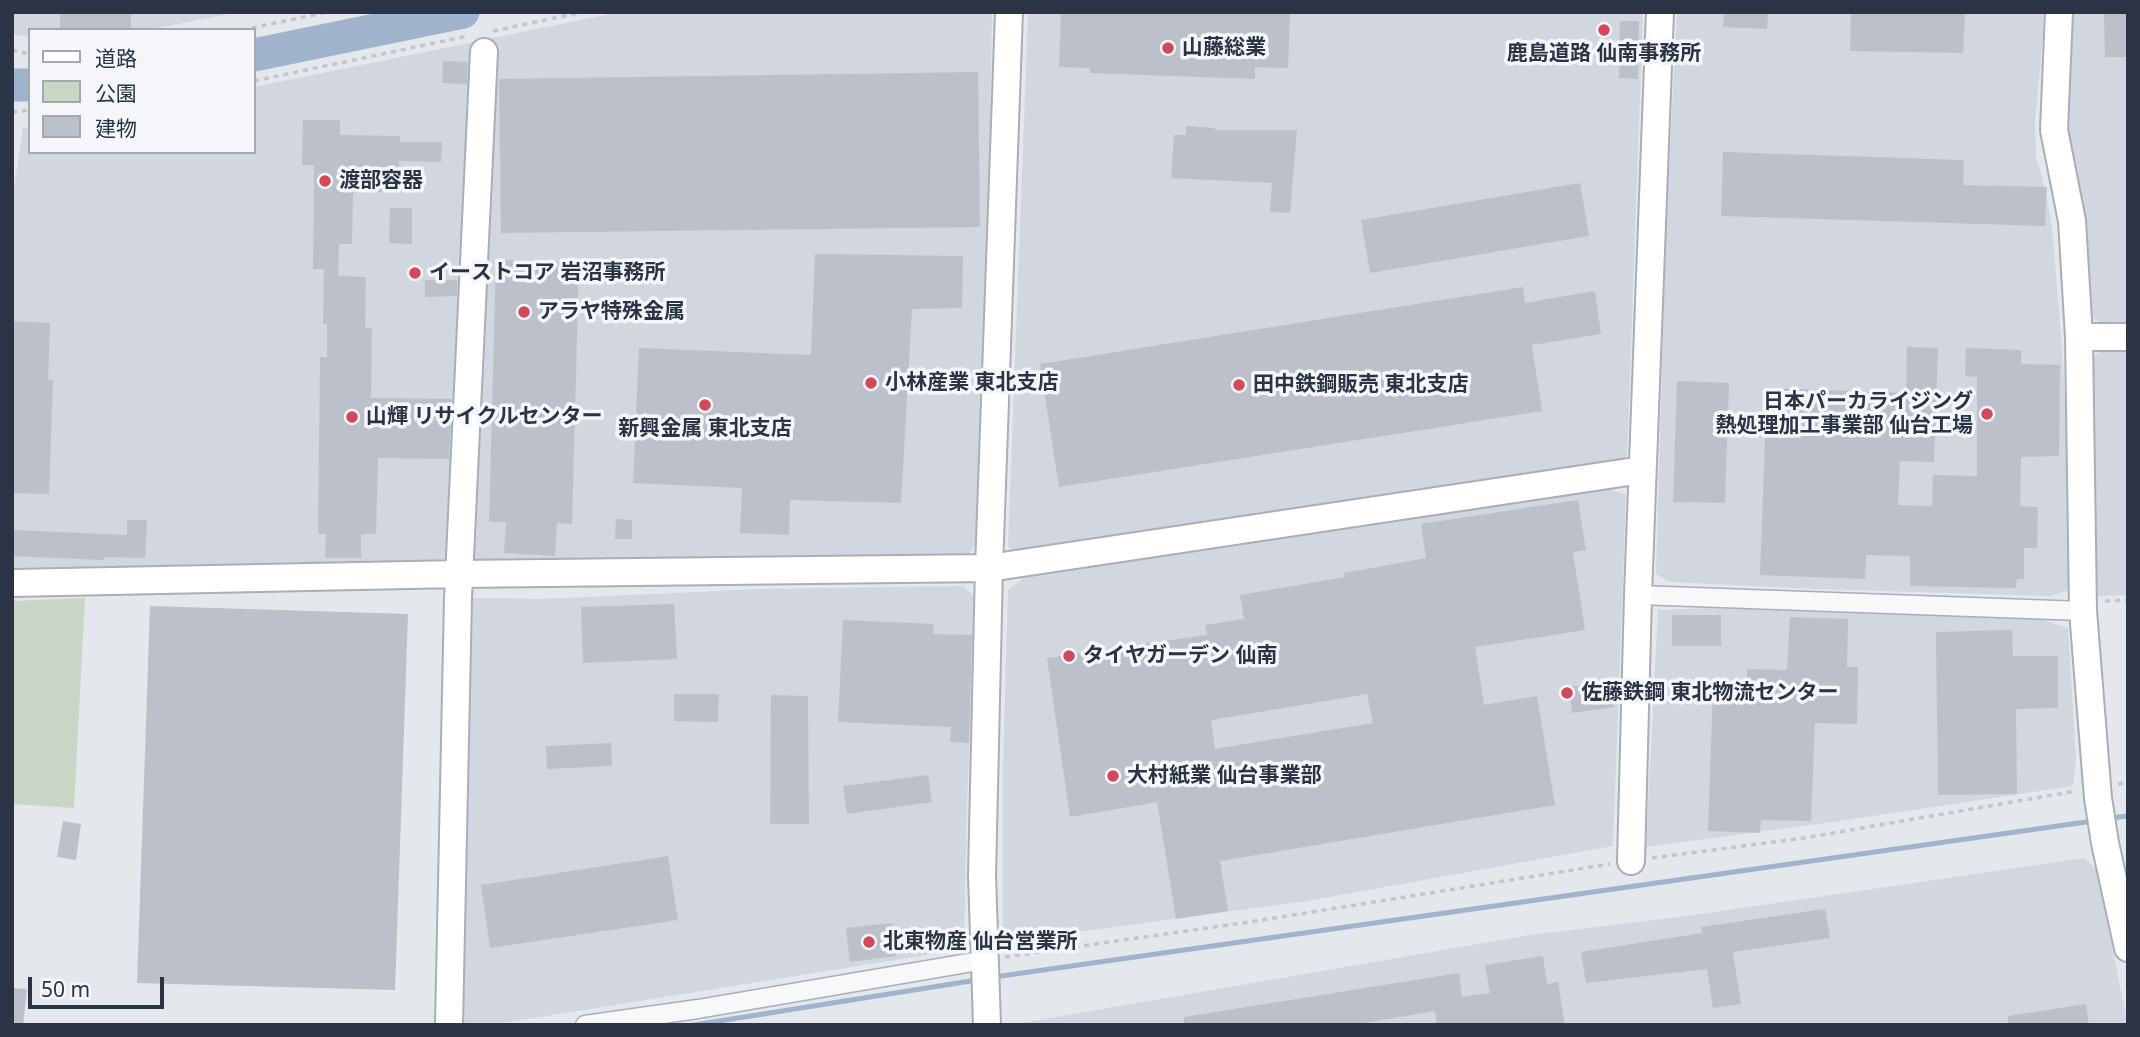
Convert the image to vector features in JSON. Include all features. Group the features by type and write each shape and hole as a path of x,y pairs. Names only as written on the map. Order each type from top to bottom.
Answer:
{"street":[{"path":"988,1021 982,875 989,568 1009,12"},
{"path":"1631,861 1637,595 1660,12"},
{"path":"2059,12 2054,130 2072,221 2079,337 2083,611 2098,793 2105,843 2128,948"},
{"path":"449,1025 459,574 486,39"},
{"path":"2079,337 2128,337"},
{"path":"12,583 459,574 989,568 1642,470"},
{"path":"1637,595 2083,611"},
{"path":"585,1025 986,963"}],"path":[{"path":"252,28 328,12"},
{"path":"256,80 486,39 583,12"},
{"path":"986,963 1631,861 1804,838 2098,793 2128,783"}],"shaded area":[{"path":"14,12 238,12 158,28 28,28 28,37 13,34"},
{"path":"620,12 992,12 988,257 977,543 969,554 903,558 12,568 12,202 23,128 28,127 28,154 256,154 256,87"},
{"path":"1028,12 1643,12 1627,456 1613,464 1022,556 1008,547"},
{"path":"1677,12 2043,12 2035,121 2036,157 2052,227 2061,336 2069,465 2069,590 2051,596 1815,589 1670,582 1656,574 1666,228"},
{"path":"2068,12 2128,12 2128,324 2102,324 2086,313 2065,133"},
{"path":"2099,352 2128,352 2128,595 2096,596 2090,360"},
{"path":"1599,485 1626,495 1613,846 1307,901 1003,942 1003,767 1008,590 1026,576"},
{"path":"963,586 976,598 964,949 490,1025 455,1025 465,598 543,599 761,589"},
{"path":"1714,608 2034,617 2068,628 2076,758 2073,786 1646,847 1658,610"},
{"path":"2085,858 2096,870 2128,1025 1010,1025 1530,935 1687,916"}],"green space":[{"path":"85,598 74,808 12,804 12,601"}],"building":[{"path":"60,12 131,12 131,28 60,28"},
{"path":"1061,12 1290,12 1288,68 1255,67 1255,79 1090,73 1090,68 1059,67"},
{"path":"1724,12 1768,12 1767,29 1723,27"},
{"path":"1851,12 1965,12 1963,53 1850,51"},
{"path":"2104,12 2128,12 2128,57 2105,57"},
{"path":"1620,21 1639,21 1638,79 1619,78"},
{"path":"443,61 468,62 467,84 442,83"},
{"path":"978,72 980,227 501,233 499,79"},
{"path":"303,120 340,120 340,135 400,136 400,142 442,142 441,162 399,161 398,192 353,192 352,244 339,244 338,276 366,277 365,328 372,328 371,398 452,399 449,459 378,458 376,534 361,534 361,558 325,558 326,534 318,534 320,357 327,357 327,324 323,324 324,269 313,269 314,165 302,165"},
{"path":"1186,126 1215,130 1297,130 1290,213 1270,212 1272,183 1171,178 1174,135 1186,135"},
{"path":"1723,152 1964,160 1963,185 2047,187 2045,226 1721,216"},
{"path":"1580,183 1589,236 1370,273 1361,220"},
{"path":"390,208 412,208 412,244 389,243"},
{"path":"815,254 963,256 962,308 912,309 901,503 790,500 789,535 740,533 742,488 633,483 639,348 811,355"},
{"path":"496,260 579,262 572,524 557,523 555,556 504,553 506,522 489,522"},
{"path":"425,280 457,280 457,296 425,297"},
{"path":"1523,287 1525,303 1595,291 1601,334 1532,345 1542,411 1059,487 1040,364"},
{"path":"12,321 50,323 48,380 53,380 49,494 12,493"},
{"path":"1907,347 1938,348 1934,462 1900,461 1898,505 1932,506 1933,475 1977,476 1977,377 1965,376 1966,348 2021,350 2021,364 2060,365 2059,456 2021,457 2020,506 2038,507 2037,548 2024,548 2024,579 2017,579 2016,588 1910,586 1910,556 1866,555 1865,579 1760,575 1767,388 1906,393"},
{"path":"1677,381 1729,383 1725,503 1673,502"},
{"path":"1578,500 1586,550 1573,552 1585,630 1475,647 1484,705 1537,696 1555,805 1220,861 1228,911 1176,919 1157,802 1070,817 1047,658 1207,635 1205,625 1244,619 1240,595 1345,577 1344,573 1426,558 1421,524","holes":["1367,694 1373,723 1215,749 1211,720"]},
{"path":"616,519 632,520 632,539 615,539"},
{"path":"127,520 147,520 145,558 104,557 103,560 12,556 12,530 127,535"},
{"path":"674,604 677,659 583,663 581,607"},
{"path":"150,606 408,614 395,990 137,983"},
{"path":"1672,615 1721,615 1721,646 1672,646"},
{"path":"1790,617 1848,619 1847,667 1858,667 1857,724 1815,723 1811,821 1761,820 1760,833 1708,831 1713,689 1746,691 1747,669 1787,670"},
{"path":"843,620 934,624 933,634 972,635 969,743 950,742 951,727 838,722"},
{"path":"2012,630 2013,656 2058,656 2058,708 2016,709 2017,794 1938,795 1936,632"},
{"path":"1611,681 1615,707 1572,713 1569,687"},
{"path":"674,694 719,694 718,722 674,721"},
{"path":"771,695 808,696 809,824 770,824"},
{"path":"611,743 612,766 547,769 546,746"},
{"path":"928,775 932,802 847,814 843,786"},
{"path":"63,821 81,824 76,860 57,857"},
{"path":"668,856 678,920 490,948 481,885"},
{"path":"1825,909 1830,938 1733,952 1741,1004 1713,1008 1707,969 1586,983 1581,952 1702,933 1701,927"},
{"path":"892,923 896,956 850,962 846,928"},
{"path":"1543,956 1547,984 1558,982 1565,1025 1437,1025 1435,1011 1352,1025 1184,1025 1184,1017 1459,973 1462,997 1490,993 1485,965"},
{"path":"12,988 27,989 23,1025 12,1025"},
{"path":"2086,1004 2089,1025 2008,1025 2008,1016"}],"waterway":[{"path":"256,55 463,12"},
{"path":"12,85 28,85"},
{"path":"2110,818 2128,816"},
{"path":"994,977 2093,821"},
{"path":"694,1025 977,980"}],"place":[{"name":"鹿島道路 仙南事務所","path":"1604,30"},
{"name":"山藤総業","path":"1168,48"},
{"name":"渡部容器","path":"325,181"},
{"name":"イーストコア 岩沼事務所","path":"415,273"},
{"name":"アラヤ特殊金属","path":"524,312"},
{"name":"小林産業 東北支店","path":"871,383"},
{"name":"田中鉄鋼販売 東北支店","path":"1239,385"},
{"name":"新興金属 東北支店","path":"705,405"},
{"name":"日本パーカライジング 熱処理加工事業部 仙台工場","path":"1987,414"},
{"name":"山輝 リサイクルセンター","path":"352,417"},
{"name":"タイヤガーデン 仙南","path":"1069,656"},
{"name":"佐藤鉄鋼 東北物流センター","path":"1567,693"},
{"name":"大村紙業 仙台事業部","path":"1113,776"},
{"name":"北東物産 仙台営業所","path":"869,942"}]}
